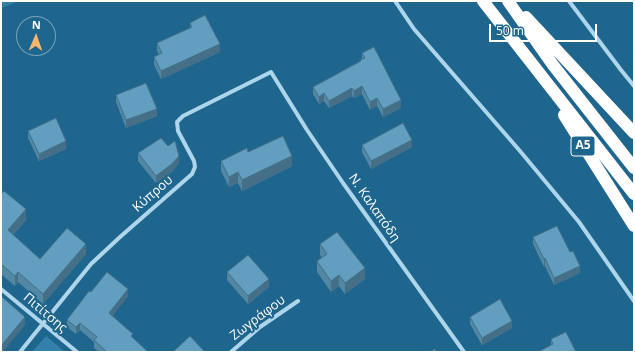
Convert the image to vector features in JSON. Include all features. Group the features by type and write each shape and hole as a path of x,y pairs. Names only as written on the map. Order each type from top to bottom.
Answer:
{"highway":[{"name":"Α5","path":"484,1 533,65 634,226"},
{"path":"508,1 552,65 634,168"},
{"path":"512,1 634,134"},
{"path":"533,65 634,194"}],"street":[{"path":"395,1 414,29 520,151 579,222 634,301"},
{"path":"569,1 634,86"},
{"name":"Κύπρου","path":"20,352 99,256 192,174 195,167 194,161 178,131 177,122 183,116 271,72"},
{"name":"Ν. Καλαπόδη","path":"271,72 307,130 343,183 464,352"},
{"name":"Πιτίτσης","path":"1,289 77,352"},
{"name":"Ζωγράφου","path":"231,352 260,327 298,300"}],"shaded area":[{"path":"1,1 19,1 1,8"},
{"path":"46,336 65,352 32,352"}],"building":[{"path":"205,15 220,44 161,71 154,57 162,53 157,43 192,27 190,23"},
{"path":"374,47 401,100 383,109 377,98 370,102 362,86 354,91 352,88 329,101 324,93 319,97 313,87 361,61 360,60 365,58 362,53"},
{"path":"146,83 157,109 126,120 116,95"},
{"path":"56,118 66,141 39,154 28,131"},
{"path":"403,123 412,140 371,161 362,145"},
{"path":"283,136 292,156 242,180 238,172 229,177 221,161 247,148 248,152"},
{"path":"161,138 168,146 175,141 179,156 172,164 156,176 138,153"},
{"path":"4,191 26,209 8,230 40,259 67,228 86,244 43,294 18,272 15,276 1,264 1,194"},
{"path":"557,226 570,252 573,251 580,266 554,278 533,237"},
{"path":"337,232 365,268 345,283 339,275 331,281 317,261 327,254 320,244"},
{"path":"248,255 269,279 248,296 227,272"},
{"path":"107,272 128,289 109,313 133,334 131,336 148,352 107,352 94,340 97,337 80,323 76,327 67,320 89,291 91,292"},
{"path":"1,296 25,317 1,346"},
{"path":"500,299 512,321 482,338 470,317"},
{"path":"566,332 576,352 538,352 553,344 551,339"},
{"path":"190,336 205,352 173,352"}]}
